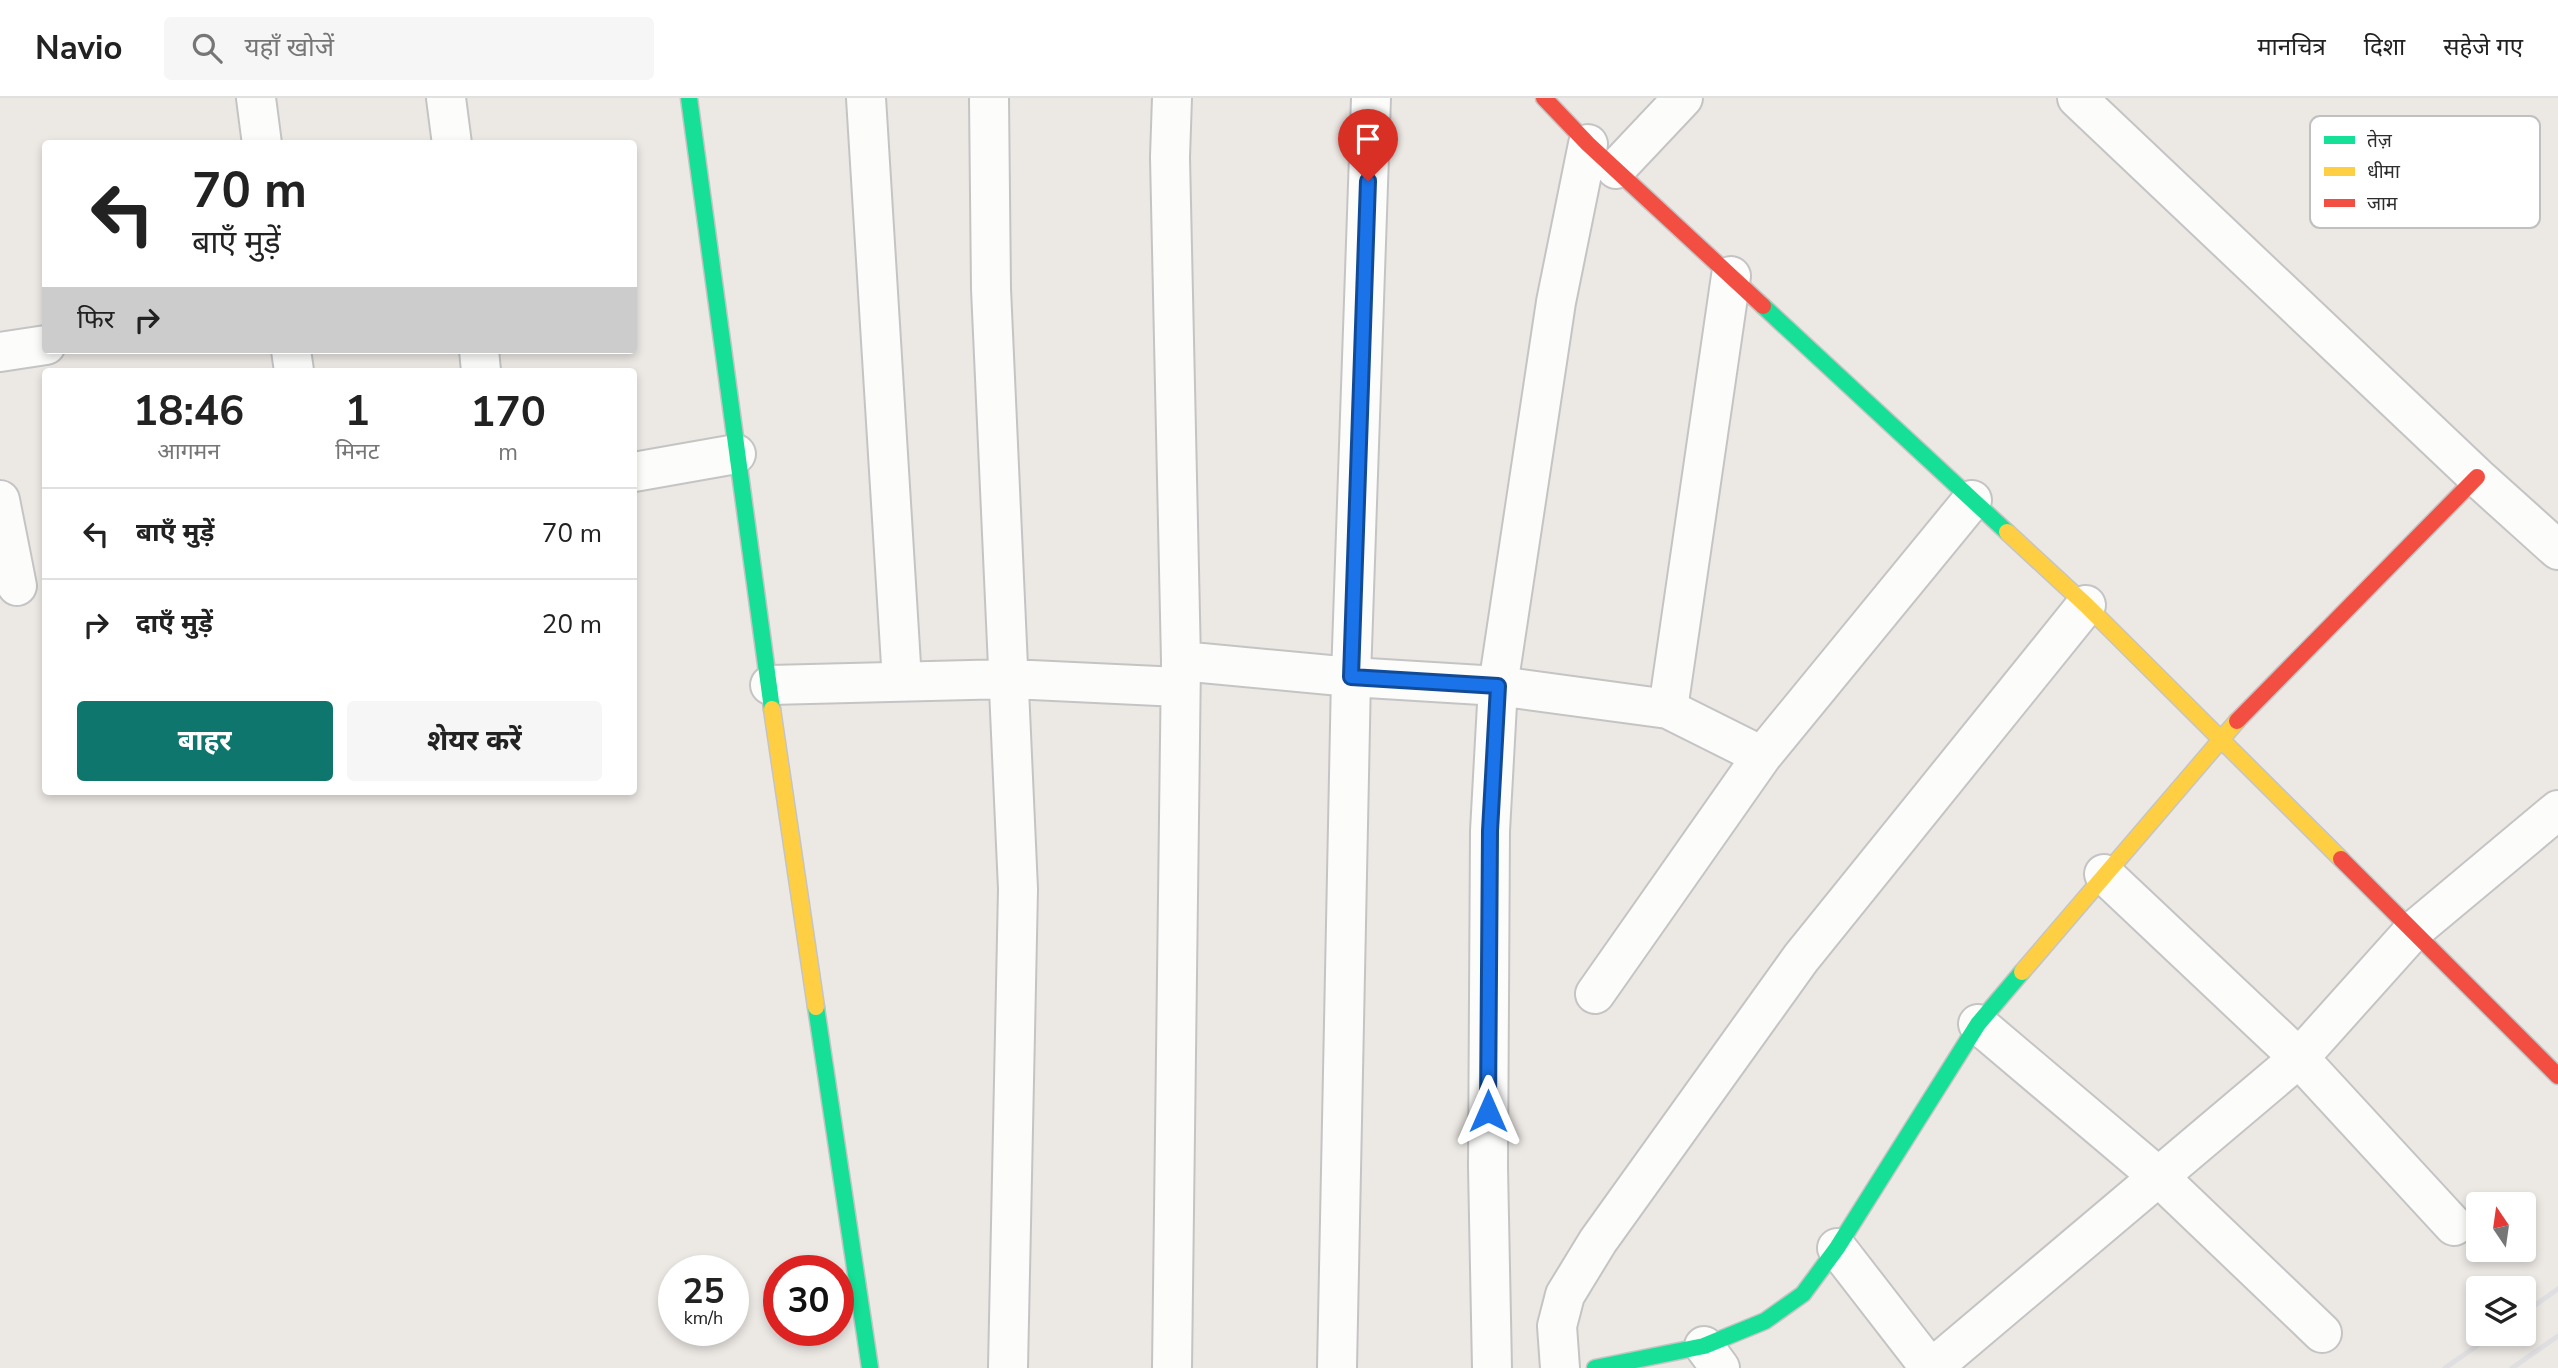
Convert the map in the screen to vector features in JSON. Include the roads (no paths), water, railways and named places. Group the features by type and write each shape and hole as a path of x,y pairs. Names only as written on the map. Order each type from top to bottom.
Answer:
{"street":[{"path":"256,98 261,140"},
{"path":"446,98 451,140"},
{"path":"689,98 736,454 870,1368"},
{"path":"866,98 902,681"},
{"path":"989,98 990,289 1018,889 1008,1368"},
{"path":"1172,98 1170,157 1180,674 1172,1368"},
{"path":"1337,1368 1351,677 1371,98"},
{"path":"1544,98 1588,144 2086,605 2558,1076"},
{"path":"1616,169 1683,98"},
{"path":"2077,98 2477,477 2558,550"},
{"path":"1492,1368 1488,1167 1489,845 1498,686 1556,302 1588,144"},
{"path":"1668,709 1731,276"},
{"path":"0,352 42,346"},
{"path":"637,471 736,454"},
{"path":"1595,1368 1712,1357 1803,1294 1837,1248 1978,1024 2220,740 2477,477"},
{"path":"0,500 21,585"},
{"path":"1595,994 1762,756 1972,500"},
{"path":"1560,1368 1557,1326 1565,1295 1598,1241 1801,958 2086,605"},
{"path":"769,685 1180,674 1351,677 1498,686 1668,709 1762,756"},
{"path":"1837,1248 1931,1368 2300,1058 2412,932 2557,813"},
{"path":"2105,874 2300,1058 2454,1226"},
{"path":"1978,1024 2160,1178 2322,1333"}],"railway":[{"path":"2536,1305 2558,1289"},
{"path":"2512,1368 2558,1336"},
{"path":"2445,1368 2477,1346"}]}
